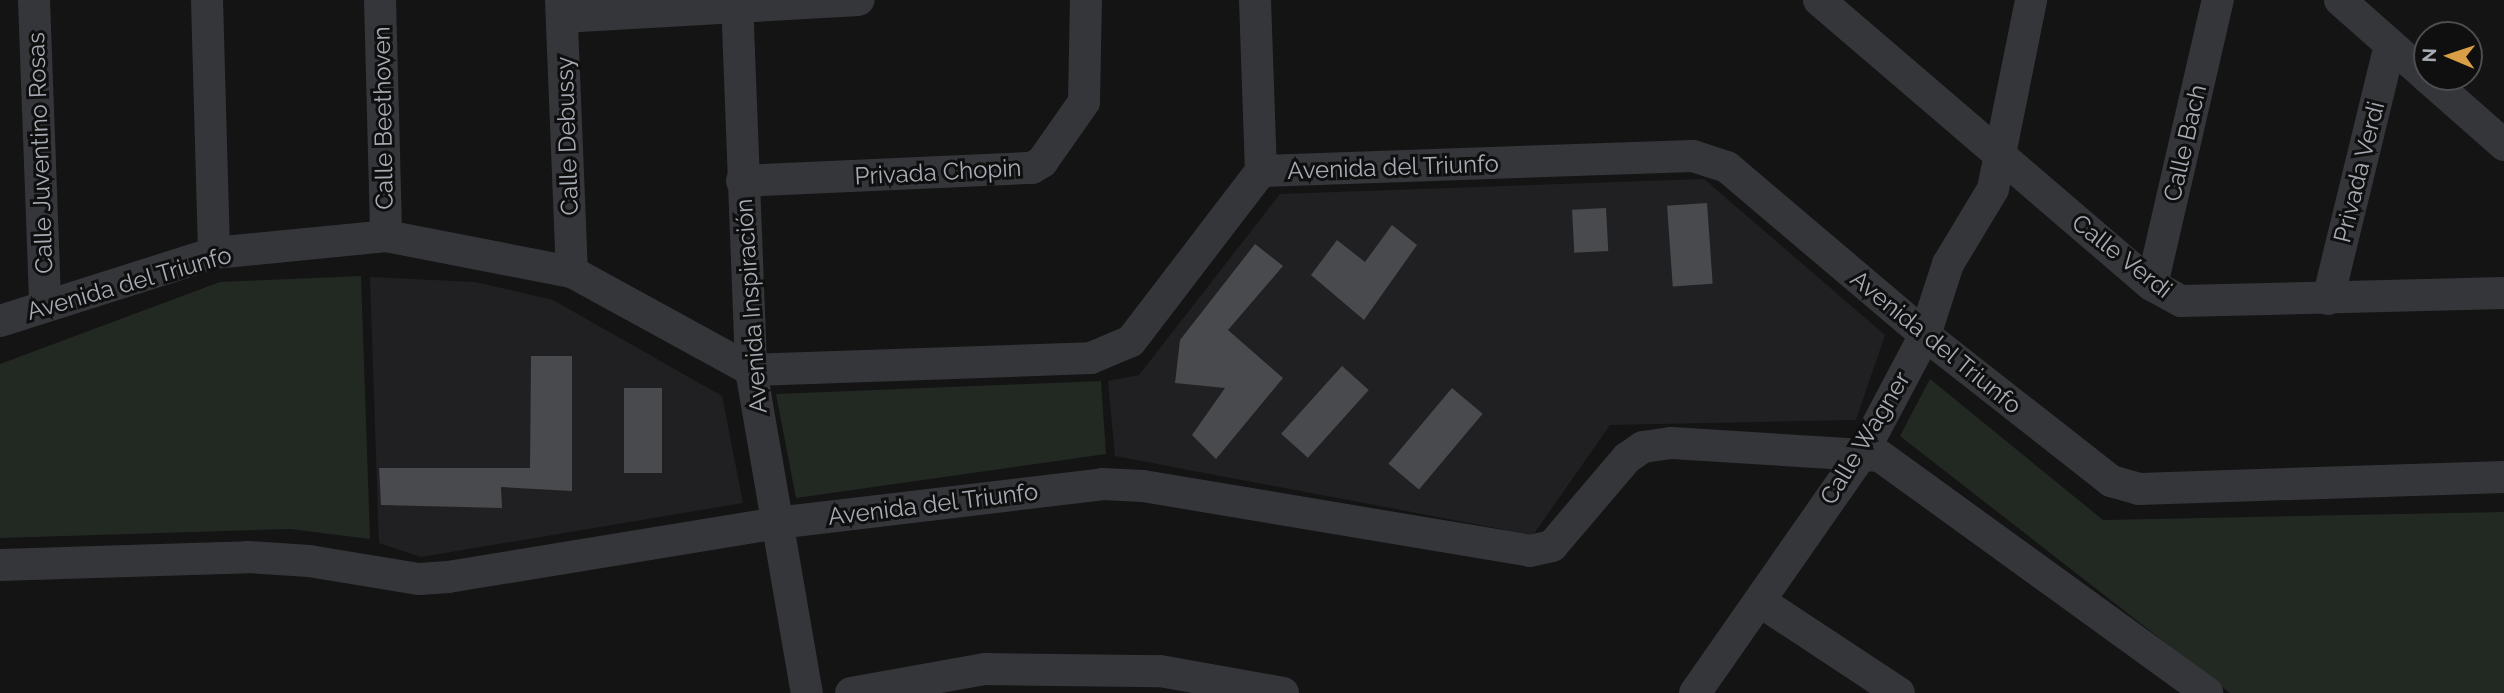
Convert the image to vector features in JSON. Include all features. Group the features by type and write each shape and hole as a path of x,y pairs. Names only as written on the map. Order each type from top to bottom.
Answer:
{"street":[{"name":"Calle Juventino Rosas","path":"34,0 45,306"},
{"path":"207,0 214,253"},
{"name":"Calle Beethoven","path":"380,0 386,236"},
{"path":"561,8 859,0"},
{"name":"Privada Chopin","path":"742,181 1032,168 1051,155 1084,102 1086,0"},
{"path":"1255,0 1261,171"},
{"name":"Calle Verdi","path":"1819,0 2152,285 2181,301 2504,293"},
{"name":"Calle Wagner","path":"1695,693 1761,602 1861,454 1925,335 1948,264 1993,189 2031,0"},
{"name":"Calle Bach","path":"2152,285 2218,0"},
{"path":"2340,0 2413,65"},
{"name":"Avenida Inspiración","path":"737,5 751,370 807,693"},
{"name":"Calle Debussy","path":"561,8 572,272"},
{"name":"Privada Verdi","path":"2328,299 2390,44"},
{"path":"2443,91 2504,145"},
{"name":"Avenida del Triunfo","path":"0,321 214,253 386,236 572,272 751,370 1091,358 1113,352 1131,341 1261,171 1693,156 1713,160 1727,167 1925,335 2111,481 2139,489 2504,478"},
{"name":"Avenida del Triunfo","path":"0,565 248,557 438,578 777,523 1102,484 1143,486 1530,551 1552,545 1627,458 1643,447 1672,443 1880,456 2207,693"},
{"path":"1761,602 1899,693"},
{"path":"851,693 985,681 1161,682 1283,693"}],"shaded area":[{"path":"1704,179 1885,335 1856,420 1610,425 1533,535 1115,456 1108,381 1139,375 1280,194"},
{"path":"361,276 370,539 290,529 0,538 0,364 220,282"},
{"path":"370,277 475,282 553,300 722,396 743,503 421,557 379,543"},
{"path":"1930,379 2103,520 2504,512 2504,693 2230,693 1900,436"},
{"path":"1101,381 1106,454 796,498 776,394"}],"building":[{"path":"1707,203 1713,284 1673,287 1667,206"},
{"path":"1606,208 1608,251 1574,253 1572,210"},
{"path":"1392,225 1417,245 1364,320 1311,275 1337,240 1365,262"},
{"path":"1255,244 1283,266 1228,330 1283,378 1216,459 1192,435 1225,388 1175,383 1180,340"},
{"path":"531,356 572,356 572,491 501,487 502,508 381,505 379,468 530,468"},
{"path":"1342,366 1369,390 1308,458 1281,434"},
{"path":"624,388 662,388 662,473 624,473"},
{"path":"1452,388 1483,414 1419,490 1388,464"}]}
